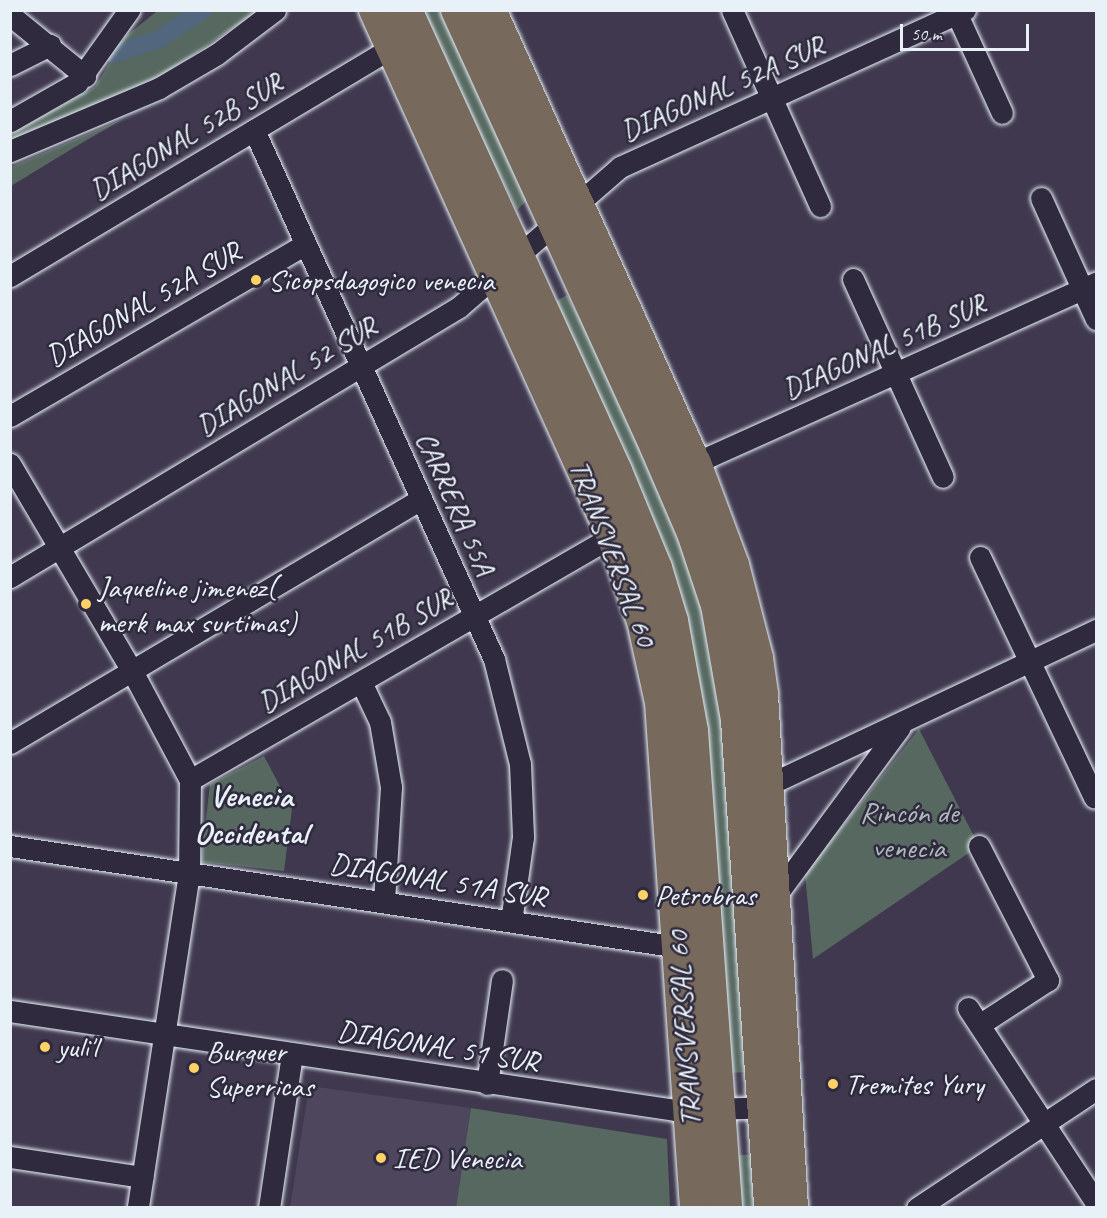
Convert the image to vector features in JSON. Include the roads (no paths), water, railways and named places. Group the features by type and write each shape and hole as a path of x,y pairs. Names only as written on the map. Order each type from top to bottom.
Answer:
{"highway":[{"name":"TRANSVERSAL 60","path":"375,10 614,536 643,621 659,692 705,1110 726,1208"},
{"name":"TRANSVERSAL 60","path":"406,10 597,428 656,568 685,675 689,953"},
{"path":"470,15 529,98 566,213 706,571 730,663 755,956 775,1107 792,1208"},
{"path":"470,15 566,213 695,463 733,565 757,658 768,785 775,913 775,1107 770,1208"},
{"path":"427,56 432,137"},
{"path":"545,387 597,428"},
{"path":"673,485 713,508"},
{"path":"755,956 775,913"},
{"name":"TRANSVERSAL 60","path":"696,1208 705,1110"}],"street":[{"path":"10,121 68,90 85,76 118,21 129,10"},
{"path":"10,151 159,88 217,54 275,10"},
{"path":"732,10 820,206"},
{"path":"959,12 1002,113"},
{"name":"DIAGONAL 52A SUR","path":"566,213 620,167 959,12"},
{"path":"10,15 50,45 85,76"},
{"path":"10,65 50,45"},
{"name":"DIAGONAL 52B SUR","path":"10,276 392,47"},
{"name":"CARRERA 55A","path":"254,130 494,659 520,764 523,837 511,921"},
{"path":"1041,198 1090,286 1096,319"},
{"name":"DIAGONAL 52 SUR","path":"10,578 459,307 566,213"},
{"name":"DIAGONAL 52A SUR","path":"10,416 306,244"},
{"path":"853,279 943,477"},
{"name":"DIAGONAL 51B SUR","path":"695,463 1090,286"},
{"path":"10,464 132,671 190,780 189,873 138,1208"},
{"path":"10,743 421,499"},
{"name":"DIAGONAL 51B SUR","path":"190,780 614,536"},
{"path":"981,556 1094,797"},
{"path":"768,785 902,724 1096,630"},
{"path":"361,682 380,722 392,787 384,902"},
{"path":"775,913 902,724"},
{"name":"DIAGONAL 51A SUR","path":"10,846 511,921 689,953"},
{"path":"979,846 1048,980 973,1017 1096,1203"},
{"path":"487,1084 502,980"},
{"name":"DIAGONAL 51 SUR","path":"10,1011 487,1084 705,1110 775,1107"},
{"path":"269,1208 292,1054"},
{"path":"917,1208 1096,1089"},
{"path":"10,1157 143,1177"}],"waterway":[{"path":"114,54 159,39 203,10"}],"place":[{"name":"Sicopsdagogico venecia","path":"256,280"},
{"name":"Jaqueline jimenez( merk max surtimas)","path":"86,604"},
{"name":"Petrobras","path":"643,895"},
{"name":"yuli'l","path":"45,1047"},
{"name":"Burguer Superricas","path":"194,1068"},
{"name":"Tremites Yury","path":"833,1084"},
{"name":"IED Venecia","path":"381,1158"}],"district":[{"name":"Venecia Occidental","path":"251,816"}],"park label":[{"name":"Rincón de venecia","path":"909,829"}]}
